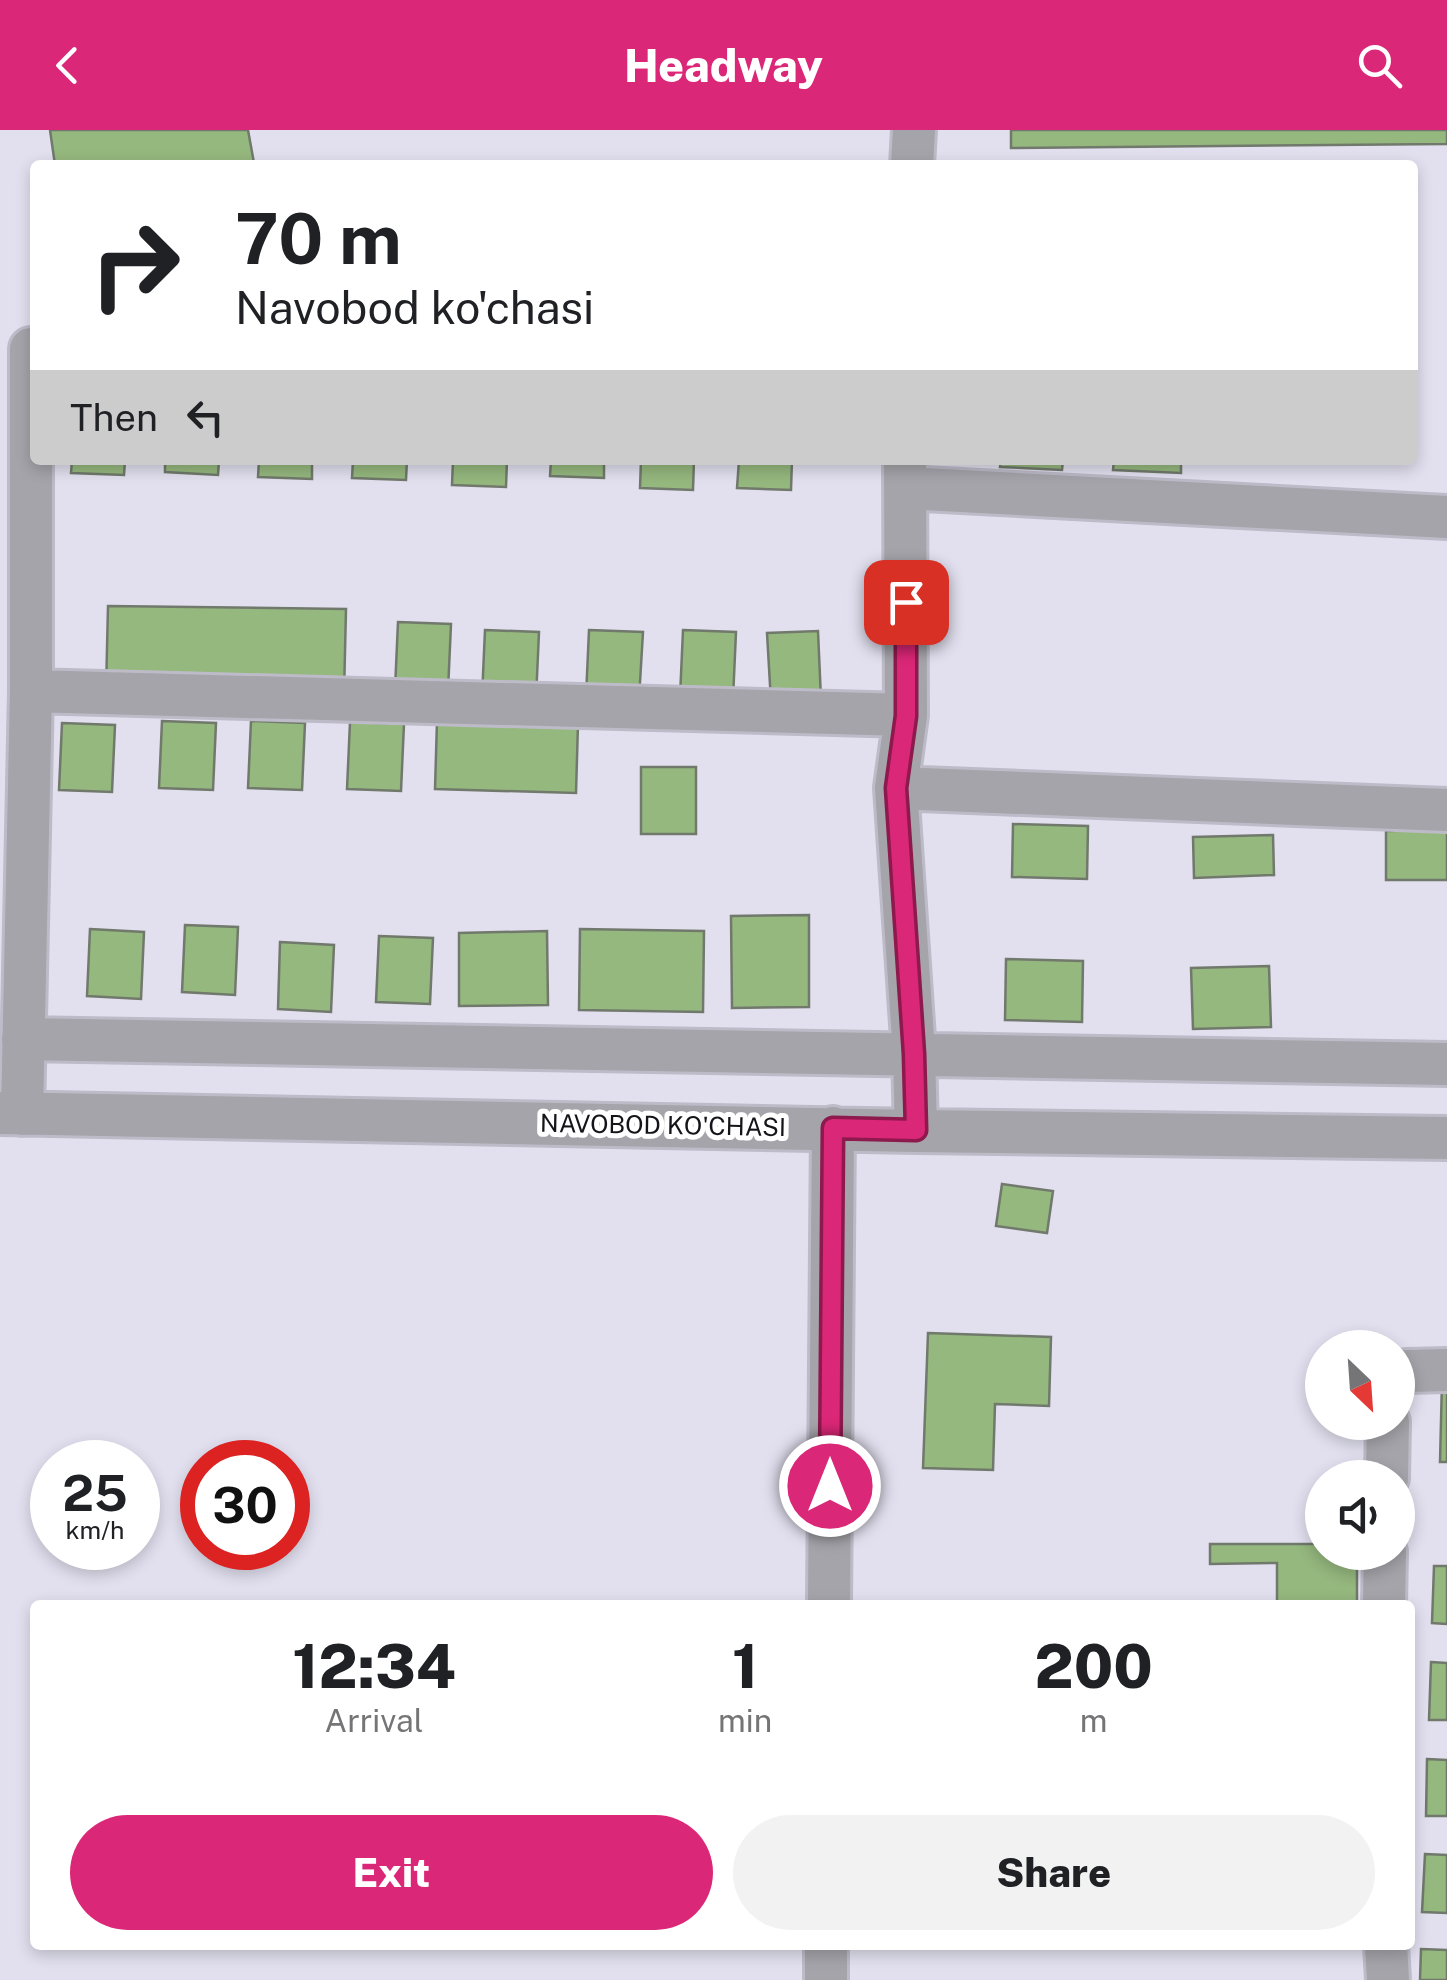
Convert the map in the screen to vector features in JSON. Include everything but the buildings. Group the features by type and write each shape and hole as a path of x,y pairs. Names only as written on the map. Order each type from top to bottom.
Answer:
{"street":[{"path":"912,160 914,130"},
{"path":"11,1113 23,1039 31,691 16,541 22,348"},
{"path":"916,1130 896,788 906,716 905,474 1447,517"},
{"path":"31,691 906,716"},
{"path":"896,788 1447,810"},
{"path":"23,1039 1447,1064"},
{"name":"NAVOBOD KO'CHASI","path":"11,1113 1447,1138"},
{"path":"829,1600 833,1128"},
{"path":"1415,1371 1447,1370"},
{"path":"1384,1600 1385,1570"},
{"path":"826,1950 826,1980"},
{"path":"1386,1950 1388,1980"}],"route":[{"path":"830,1486 833,1128 916,1130 896,788 906,716 906,602"}]}
